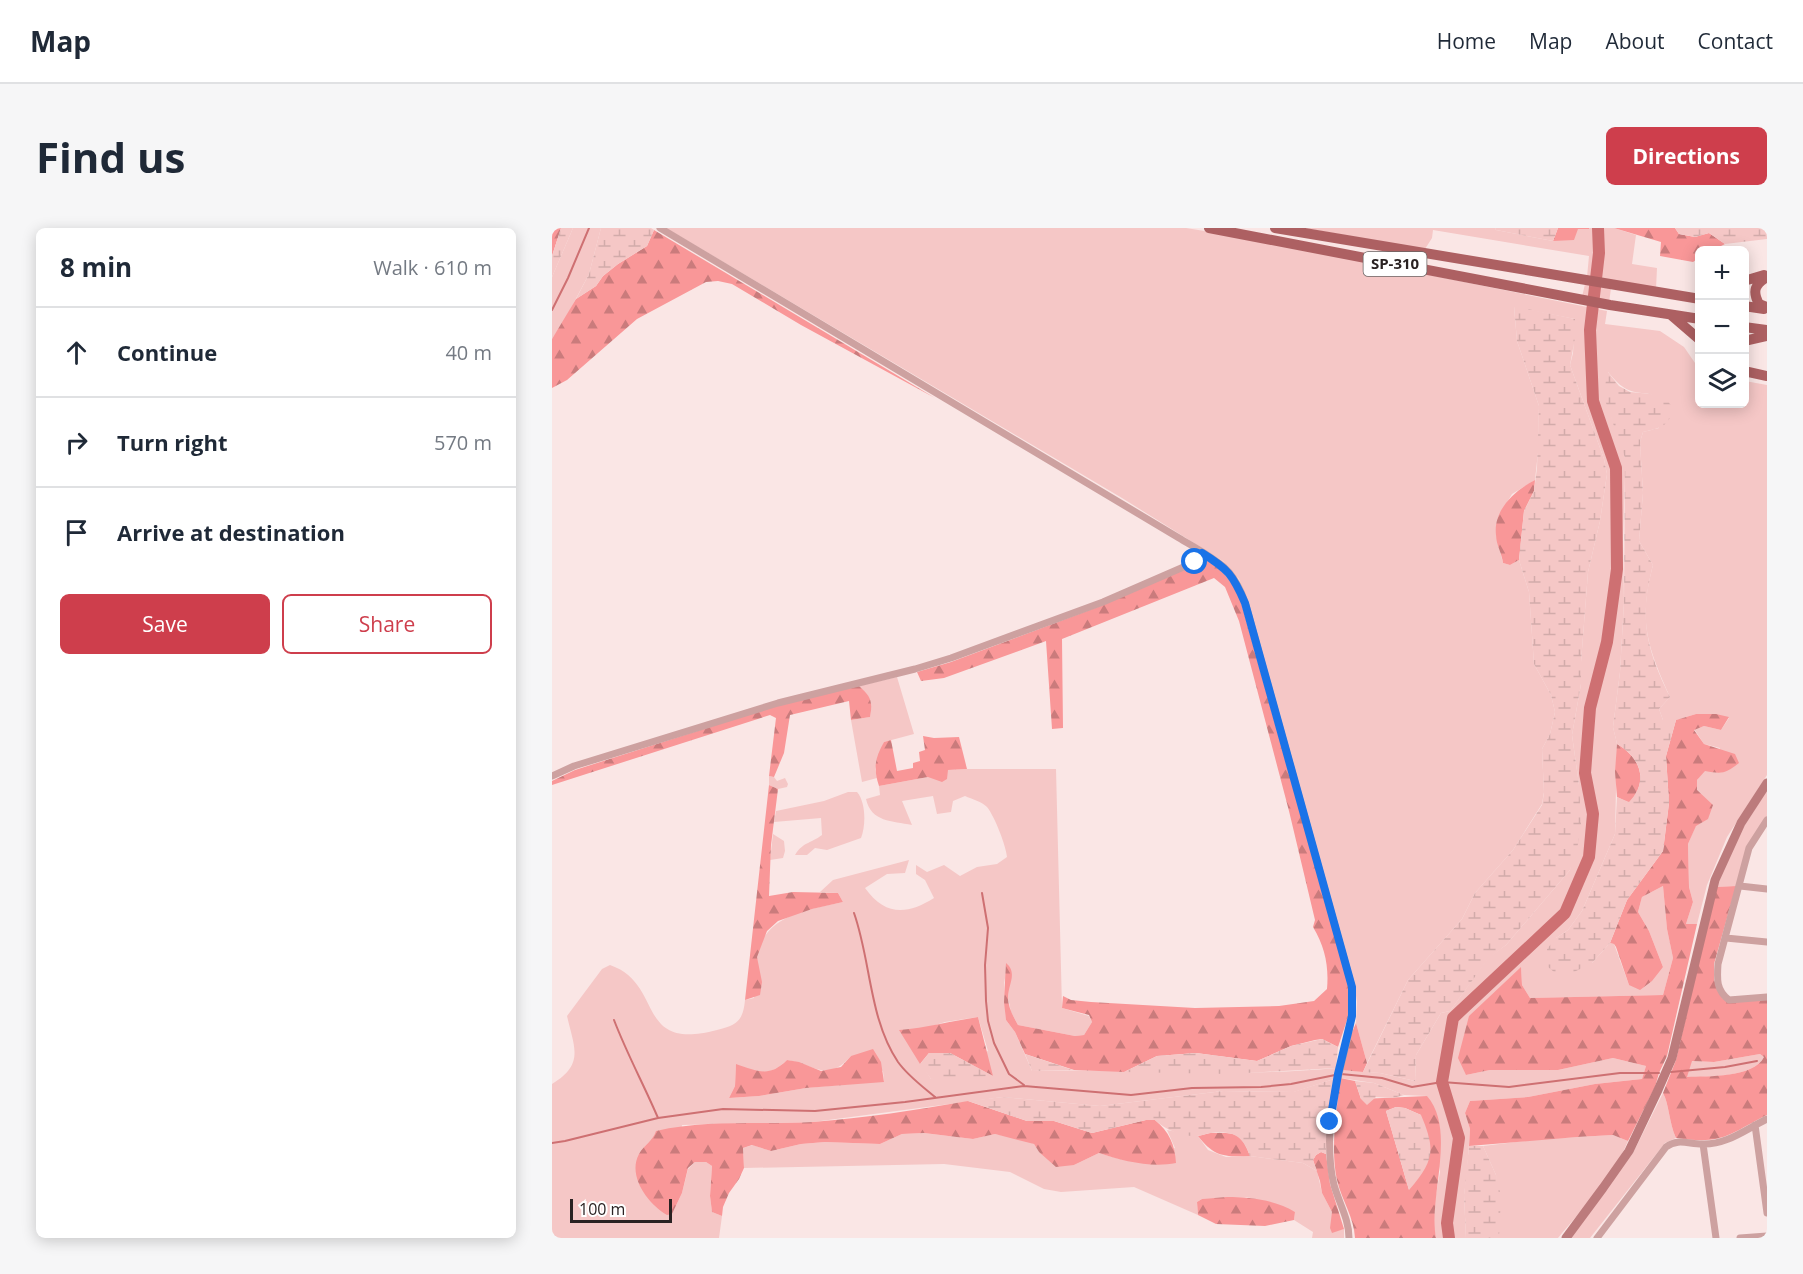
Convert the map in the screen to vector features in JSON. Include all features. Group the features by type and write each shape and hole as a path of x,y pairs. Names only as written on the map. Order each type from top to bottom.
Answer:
{"main road":[{"name":"SP-310","path":"1209,228 1581,300 1695,318"},
{"name":"SP-310","path":"1275,228 1695,298"},
{"path":"1749,280 1767,275"},
{"path":"1767,275 1754,291 1758,304 1767,308"},
{"path":"1657,292 1695,293"},
{"path":"1749,306 1767,308"},
{"path":"1670,315 1695,336"},
{"path":"1749,328 1767,330"},
{"path":"1749,340 1767,336"},
{"path":"1749,372 1767,376"},
{"path":"1566,1238 1629,1150 1659,1090 1672,1058 1715,880 1736,832 1767,783"}],"street":[{"path":"660,228 1202,553 1223,566 1236,582 1245,603 1352,987 1352,1016 1338,1074 1330,1122 1330,1154 1334,1183 1349,1226 1350,1238"},
{"path":"552,776 573,766 778,703 951,658 1103,602 1195,562 1202,553"},
{"path":"1767,820 1749,848 1718,964 1717,980 1724,996 1729,1000 1767,997"},
{"path":"1740,886 1767,889"},
{"path":"1726,938 1767,942"},
{"path":"1597,1238 1666,1147 1677,1141 1703,1144 1721,1143 1767,1119"},
{"path":"1755,1125 1767,1213"},
{"path":"1703,1144 1716,1238"},
{"path":"1740,1238 1767,1236"}],"green space":[{"path":"552,228 561,228 552,256"},
{"path":"561,228 573,228 552,277 552,256"},
{"path":"573,228 601,228 589,274 552,339 552,277"},
{"path":"601,228 651,228 654,230 647,246 618,264 603,276 596,286 576,299 589,274"},
{"path":"666,228 1186,228 1247,238 1607,311 1605,324 1660,331 1684,347 1695,363 1695,408 1749,408 1749,382 1767,385 1767,775 1727,837 1707,885 1697,924 1686,924 1693,902 1689,887 1688,844 1696,825 1697,780 1720,748 1704,744 1694,729 1704,726 1721,730 1729,718 1696,714 1676,720 1663,720 1659,709 1670,697 1647,633 1646,602 1653,565 1639,541 1643,493 1640,442 1643,432 1659,428 1651,394 1626,389 1608,372 1611,416 1625,458 1624,602 1620,672 1613,727 1617,744 1615,834 1582,911 1568,930 1556,938 1592,963 1610,943 1614,944 1629,985 1663,967 1649,931 1638,912 1642,897 1663,886 1667,929 1673,958 1663,995 1530,998 1522,985 1521,968 1466,1075 1490,1070 1558,1070 1613,1058 1646,1066 1642,1079 1595,1084 1528,1097 1470,1101 1465,1113 1470,1129 1464,1195 1466,1238 1436,1238 1435,1200 1440,1172 1427,1096 1404,1095 1374,1083 1340,1078 1342,1070 1380,1073 1415,1081 1416,1055 1441,1013 1450,1011 1488,958 1506,945 1570,870 1579,785 1572,735 1581,684 1588,572 1600,521 1607,474 1604,459 1570,365 1575,319 1514,307 1517,341 1539,406 1538,452 1535,480 1512,494 1506,504 1496,536 1503,563 1510,565 1519,560 1529,592 1534,664 1551,695 1555,712 1550,734 1542,749 1544,792 1542,804 1513,850 1475,893 1462,919 1408,980 1367,1063 1356,1023 1357,1002 1354,983 1248,601 1239,579 1223,561 1122,498"},
{"path":"1304,228 1495,228 1553,241 1578,229 1614,228 1636,235 1632,264 1657,268 1656,289 1587,277 1589,256 1433,230 1432,238 1425,249"},
{"path":"1495,228 1558,228 1553,241"},
{"path":"1558,228 1589,229 1578,229 1574,240 1553,241"},
{"path":"1614,228 1675,228 1679,234 1695,237 1709,233 1725,244 1695,246 1695,261 1693,262 1660,256 1661,242"},
{"path":"1675,228 1767,228 1767,239 1725,244 1709,233 1695,237 1679,234"},
{"path":"654,230 935,398 801,325 732,284 718,281 706,282 637,319 567,380 552,388 552,339 576,299 596,286 603,276 618,264 647,246"},
{"path":"1585,284 1611,288 1609,303 1582,297"},
{"path":"1514,306 1575,319 1575,338 1570,365 1604,459 1607,474 1600,521 1588,572 1581,684 1572,735 1579,785 1581,823 1578,844 1570,870 1506,945 1488,959 1450,1011 1441,1013 1416,1055 1415,1081 1380,1073 1363,1072 1408,980 1462,919 1475,893 1513,850 1542,805 1544,793 1542,749 1550,734 1555,712 1551,695 1534,664 1529,592 1519,560 1524,511 1534,491 1537,468 1539,406 1517,341"},
{"path":"1607,371 1619,386 1630,392 1651,394 1667,401 1675,409 1663,426 1643,432 1640,442 1643,493 1639,541 1653,565 1646,602 1647,633 1655,663 1670,697 1659,709 1663,720 1676,720 1666,756 1669,803 1663,851 1627,900 1610,943 1592,963 1572,973 1559,976 1548,967 1547,949 1556,938 1568,930 1582,911 1615,834 1617,797 1629,802 1639,786 1640,778 1637,763 1617,744 1613,727 1620,672 1624,602 1625,458 1604,397"},
{"path":"1535,480 1534,491 1524,511 1519,560 1510,565 1503,563 1496,538 1498,517 1513,495"},
{"path":"1206,560 1227,578 1241,602 1349,988 1348,1017 1338,1047 1322,1039 1291,1046 1257,1061 1196,1053 1157,1056 1124,1072 1074,1070 1025,1054 1015,1032 1006,1020 1004,1002 1006,963 1012,975 1008,993 1009,1004 1018,1025 1075,1036 1084,1035 1092,1022 1089,1015 1062,1008 1063,996 1071,1000 1091,1002 1195,1008 1279,1006 1314,1001 1327,989 1325,957 1321,942 1313,927 1315,920 1289,811 1239,621 1225,587 1214,578 1062,639 1063,728 1052,729 1046,641 944,678 921,681 917,672 951,662 1103,605"},
{"path":"897,677 914,734 884,742 875,769 877,778 862,782 851,720 870,717 871,703 859,686"},
{"path":"859,686 870,700 870,717 851,720 849,701 790,715 784,753 774,777 769,776 776,718 770,715 552,785 552,781 575,770 779,705"},
{"path":"1696,714 1716,714 1729,717 1721,730 1704,726 1694,730 1704,744 1735,754 1739,763 1723,772 1705,771 1697,780 1697,790 1713,805 1708,819 1696,826 1688,844 1689,887 1693,902 1686,924 1697,924 1667,1056 1655,1087 1628,1141 1613,1135 1469,1146 1470,1129 1465,1113 1470,1101 1528,1097 1595,1084 1642,1079 1646,1066 1613,1058 1558,1070 1490,1070 1466,1075 1458,1058 1469,1016 1521,967 1522,985 1530,998 1663,995 1673,958 1667,929 1663,886 1642,897 1638,912 1649,931 1663,967 1652,981 1640,990 1629,985 1616,947 1610,943 1627,900 1663,851 1669,803 1666,756 1676,720"},
{"path":"923,736 959,737 967,769 948,770 947,779 942,782 928,777 879,786 876,763 884,742 891,740 897,771 913,768 913,763 920,761 919,752 925,750"},
{"path":"1617,744 1632,756 1640,770 1639,786 1629,803 1617,797 1615,772"},
{"path":"1056,769 1062,1008 1089,1016 1092,1022 1084,1035 1075,1036 1018,1025 1011,1012 1004,978 1006,1020 1015,1032 1032,1071 1222,1073 1336,1068 1334,1079 1294,1092 1223,1091 1100,1106 1003,1097 813,1122 682,1125 672,1214 682,1193 688,1169 695,1162 706,1162 712,1166 710,1196 712,1212 722,1216 719,1238 552,1238 552,1084 562,1077 573,1062 574,1046 567,1016 602,969 610,965 627,974 638,986 661,1024 673,1032 691,1034 717,1030 734,1024 743,1013 745,1000 754,998 758,969 757,955 762,941 779,922 790,916 843,902 838,893 820,892 833,880 909,860 905,873 887,874 865,888 880,904 897,910 906,910 934,898 925,880 916,874 916,865 927,872 944,865 960,876 977,867 997,864 1007,857 1000,832 987,807 965,796 953,801 951,812 937,814 933,796 902,801 912,825 883,819 872,812 869,807 866,799 880,795 879,786 928,777 948,770","holes":["978,1017 988,1051 931,1079 900,1030 923,1029 945,1022","851,1056 883,1071 884,1081 729,1098 735,1086 736,1065 763,1072 781,1066 787,1060 828,1070 835,1069"]},
{"path":"769,776 774,777 777,781 785,778 787,787 778,789 769,785"},
{"path":"769,785 778,789 771,845 769,896 793,892 838,893 843,902 812,909 778,921 767,931 757,957 762,982 760,995 745,1000"},
{"path":"1767,790 1767,816 1747,847 1736,886 1716,887 1733,844"},
{"path":"848,792 857,792 864,808 861,838 827,850 815,848 807,855 795,855 804,845 822,835 821,818 774,822 776,811 824,801"},
{"path":"773,834 784,841 785,851 783,858 770,860"},
{"path":"1736,886 1714,964 1714,980 1723,999 1767,1000 1767,1115 1724,1137 1704,1140 1676,1138 1663,1093 1676,1060 1716,887","holes":["1760,1054 1764,1057 1759,1064 1741,1072 1718,1076 1687,1077 1692,1061 1714,1062"]},
{"path":"978,1017 993,1076 950,1053 929,1053 920,1064 899,1030 919,1028"},
{"path":"1356,1023 1367,1063 1363,1072 1342,1070"},
{"path":"1322,1039 1338,1047 1336,1068 1230,1074 1124,1072 1157,1056 1196,1053 1257,1061 1291,1046"},
{"path":"873,1049 881,1062 884,1082 806,1088 759,1096 729,1098 735,1086 736,1064 757,1071 768,1071 781,1066 787,1060 821,1071 841,1067 851,1056"},
{"path":"929,1053 950,1053 993,1076 931,1079 920,1064"},
{"path":"1025,1054 1073,1070 1032,1071"},
{"path":"1760,1054 1764,1057 1751,1069 1729,1075 1686,1078 1691,1061 1714,1062"},
{"path":"1340,1078 1355,1081 1361,1099 1427,1096 1436,1110 1441,1145 1435,1203 1436,1238 1355,1238 1335,1168 1334,1142","holes":["1396,1107 1421,1115 1409,1190 1386,1111"]},
{"path":"1334,1079 1326,1122 1326,1154 1321,1152 1313,1160 1317,1171 1303,1163 1250,1156 1244,1143 1231,1134 1209,1133 1199,1136 1180,1134 1169,1130 1155,1120 1146,1120 1092,1133 1054,1121 1027,1121 968,1101 1003,1097 1100,1106 1223,1091 1293,1092"},
{"path":"1355,1081 1374,1083 1404,1095 1393,1098 1376,1097 1367,1105 1361,1099"},
{"path":"1663,1093 1676,1138 1665,1143 1590,1238 1569,1238 1633,1153"},
{"path":"968,1101 1027,1121 1054,1121 1092,1133 1146,1120 1155,1120 1170,1139 1176,1163 1157,1165 1137,1163 1099,1153 1074,1165 1056,1167 1039,1152 1034,1144 995,1134 973,1139 924,1133 902,1134 880,1144 825,1142 801,1144 771,1151 752,1145 743,1148 744,1168 729,1193 722,1216 712,1212 710,1196 712,1166 706,1162 695,1162 688,1168 682,1193 672,1214 667,1215 653,1204 641,1189 638,1180 636,1162 639,1154 656,1131 695,1125 813,1122"},
{"path":"1396,1107 1421,1115 1429,1137 1428,1163 1409,1190 1386,1111"},
{"path":"1167,1130 1198,1136 1208,1150 1226,1157 1250,1156 1303,1163 1317,1171 1322,1193 1332,1212 1332,1232 1344,1229 1344,1238 1312,1238 1313,1232 1294,1220 1295,1212 1247,1197 1202,1199 1197,1202 1198,1215 1134,1187 1061,1192 1044,1189 1010,1172 944,1164 744,1168 743,1148 753,1145 771,1151 801,1144 825,1142 880,1144 902,1134 924,1133 973,1139 995,1134 1025,1140 1034,1144 1039,1152 1074,1165 1099,1153 1122,1159 1138,1160 1175,1148"},
{"path":"1210,1133 1236,1135 1243,1142 1250,1156 1227,1156 1215,1152 1198,1136"},
{"path":"1613,1135 1628,1141 1622,1154 1597,1192 1558,1238 1499,1238 1496,1175 1483,1146 1541,1139"},
{"path":"1469,1146 1483,1146 1496,1175 1501,1196 1499,1238 1466,1238 1464,1195"},
{"path":"1321,1152 1326,1154 1330,1184 1344,1229 1332,1233 1330,1228 1332,1212 1322,1193 1313,1160"},
{"path":"1227,1197 1254,1199 1280,1205 1295,1212 1294,1220 1265,1226 1216,1224 1198,1215 1197,1202 1202,1199"}],"waterway":[{"path":"552,310 589,228"},
{"path":"1449,1238 1447,1223 1459,1138 1442,1082 1453,1018 1565,913 1589,857 1593,814 1585,773 1590,708 1607,642 1617,569 1616,468 1593,401 1590,330 1599,253 1598,228"},
{"path":"982,893 988,928 985,965 988,1021 994,1043 1009,1074 1024,1085"},
{"path":"854,913 860,931 876,1009 888,1045 906,1072 935,1097"},
{"path":"614,1020 658,1118"},
{"path":"1671,1072 1725,1067 1757,1061"},
{"path":"1341,1074 1382,1078 1412,1087 1442,1082 1509,1087 1620,1073 1659,1073"},
{"path":"552,1143 658,1118 723,1109 815,1111 1024,1086 1131,1095 1192,1088 1261,1087 1291,1084 1335,1075"}],"route":[{"path":"1195,562 1202,553 1223,566 1236,582 1245,603 1352,987 1352,1016 1338,1074 1330,1122"}]}
